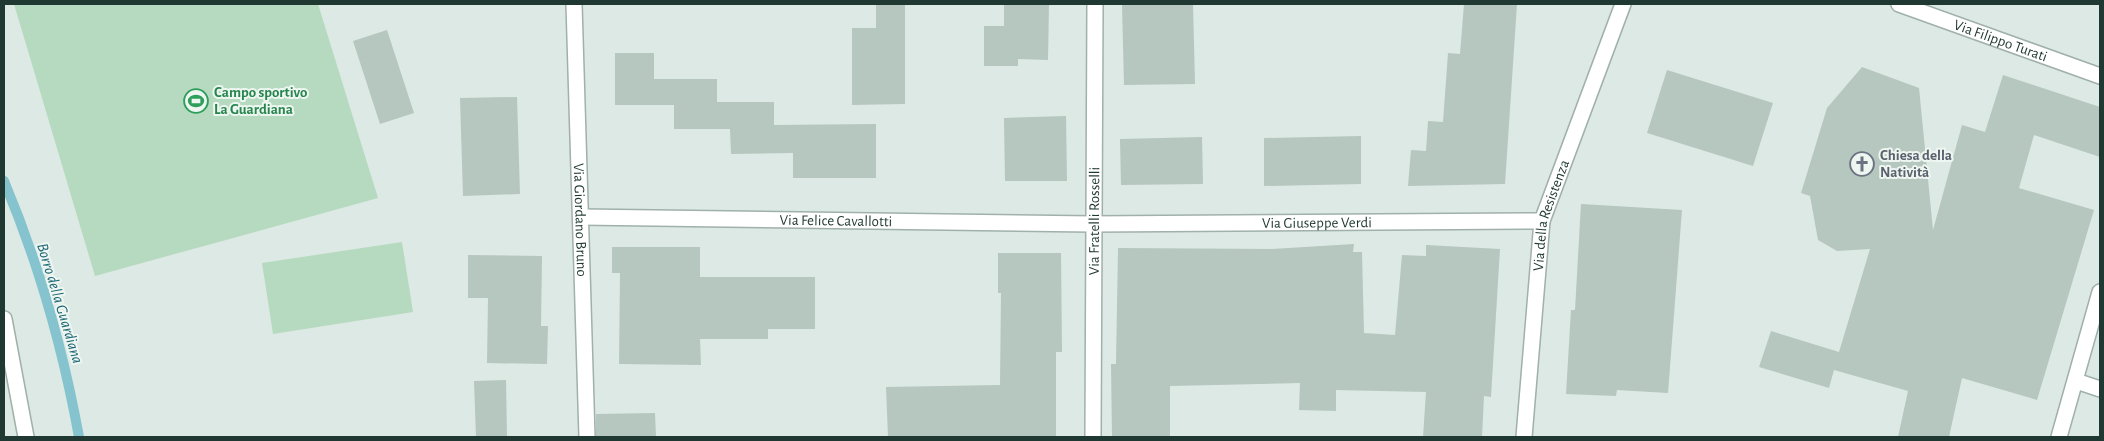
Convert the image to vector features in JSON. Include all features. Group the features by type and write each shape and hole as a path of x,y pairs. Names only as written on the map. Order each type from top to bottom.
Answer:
{"street":[{"name":"Via Giordano Bruno","path":"574,4 587,437"},
{"name":"Via Fratelli Rosselli","path":"1093,437 1092,224 1095,4"},
{"name":"Via della Resistenza","path":"1524,437 1542,221 1623,4"},
{"name":"Via Filippo Turati","path":"1899,4 2100,76"},
{"name":"Via Felice Cavallotti","path":"581,217 1092,224"},
{"name":"Via Giuseppe Verdi","path":"1092,224 1542,221"},
{"path":"2059,437 2100,292"},
{"path":"4,319 26,437"},
{"path":"2076,381 2100,389"}],"green space":[{"name":"Campo sportivo La Guardiana","path":"14,4 318,4 378,198 95,276"},
{"path":"402,242 413,312 273,334 262,263"}],"building":[{"path":"876,4 905,4 905,104 852,105 852,28 876,28"},
{"path":"1004,4 1049,4 1048,60 1018,59 1018,66 984,66 984,26 1004,26"},
{"path":"1122,4 1193,4 1195,84 1124,85"},
{"path":"1464,4 1517,4 1505,184 1408,186 1411,150 1426,151 1428,121 1443,122 1448,53 1460,54"},
{"path":"387,30 414,113 380,124 353,41"},
{"path":"615,53 654,53 654,79 717,79 717,102 774,102 774,125 876,124 876,178 793,178 793,153 731,154 730,129 674,129 674,105 615,105"},
{"path":"1862,67 1919,88 1933,230 1962,125 1985,132 2003,75 2100,107 2100,157 2034,135 2019,188 2094,210 2037,400 1962,378 1949,437 1898,437 1908,391 1834,370 1829,388 1759,367 1771,331 1839,352 1870,249 1837,251 1818,240 1810,196 1801,193 1827,108"},
{"path":"1667,70 1773,103 1753,166 1647,133"},
{"path":"517,97 520,194 463,196 460,98"},
{"path":"1066,116 1067,181 1005,181 1004,118"},
{"path":"1361,136 1361,184 1264,186 1264,138"},
{"path":"1202,137 1203,184 1121,185 1120,139"},
{"path":"1581,204 1682,210 1668,393 1617,390 1616,396 1566,394 1571,310 1575,310"},
{"path":"1354,244 1353,252 1362,252 1364,333 1395,335 1402,255 1426,256 1426,245 1500,249 1491,397 1484,396 1482,437 1423,437 1426,392 1336,390 1336,411 1299,410 1300,383 1170,386 1170,437 1112,437 1111,364 1116,364 1118,248 1272,249"},
{"path":"612,247 700,247 700,277 815,277 815,329 768,329 768,339 700,339 701,365 619,364 620,273 612,273"},
{"path":"998,253 1061,253 1062,352 1056,352 1056,437 888,437 886,387 1000,385 1001,293 998,293"},
{"path":"468,255 542,256 541,326 548,326 547,364 487,363 488,298 468,298"},
{"path":"506,380 507,437 476,437 474,381"},
{"path":"655,413 656,437 596,437 596,414"}],"waterway":[{"name":"Borro della Guardiana","path":"4,181 17,212 49,307 73,404 79,437"}],"place":[{"name":"Campo sportivo La Guardiana","path":"196,101"},
{"name":"Chiesa della Natività","path":"1862,164"}]}
